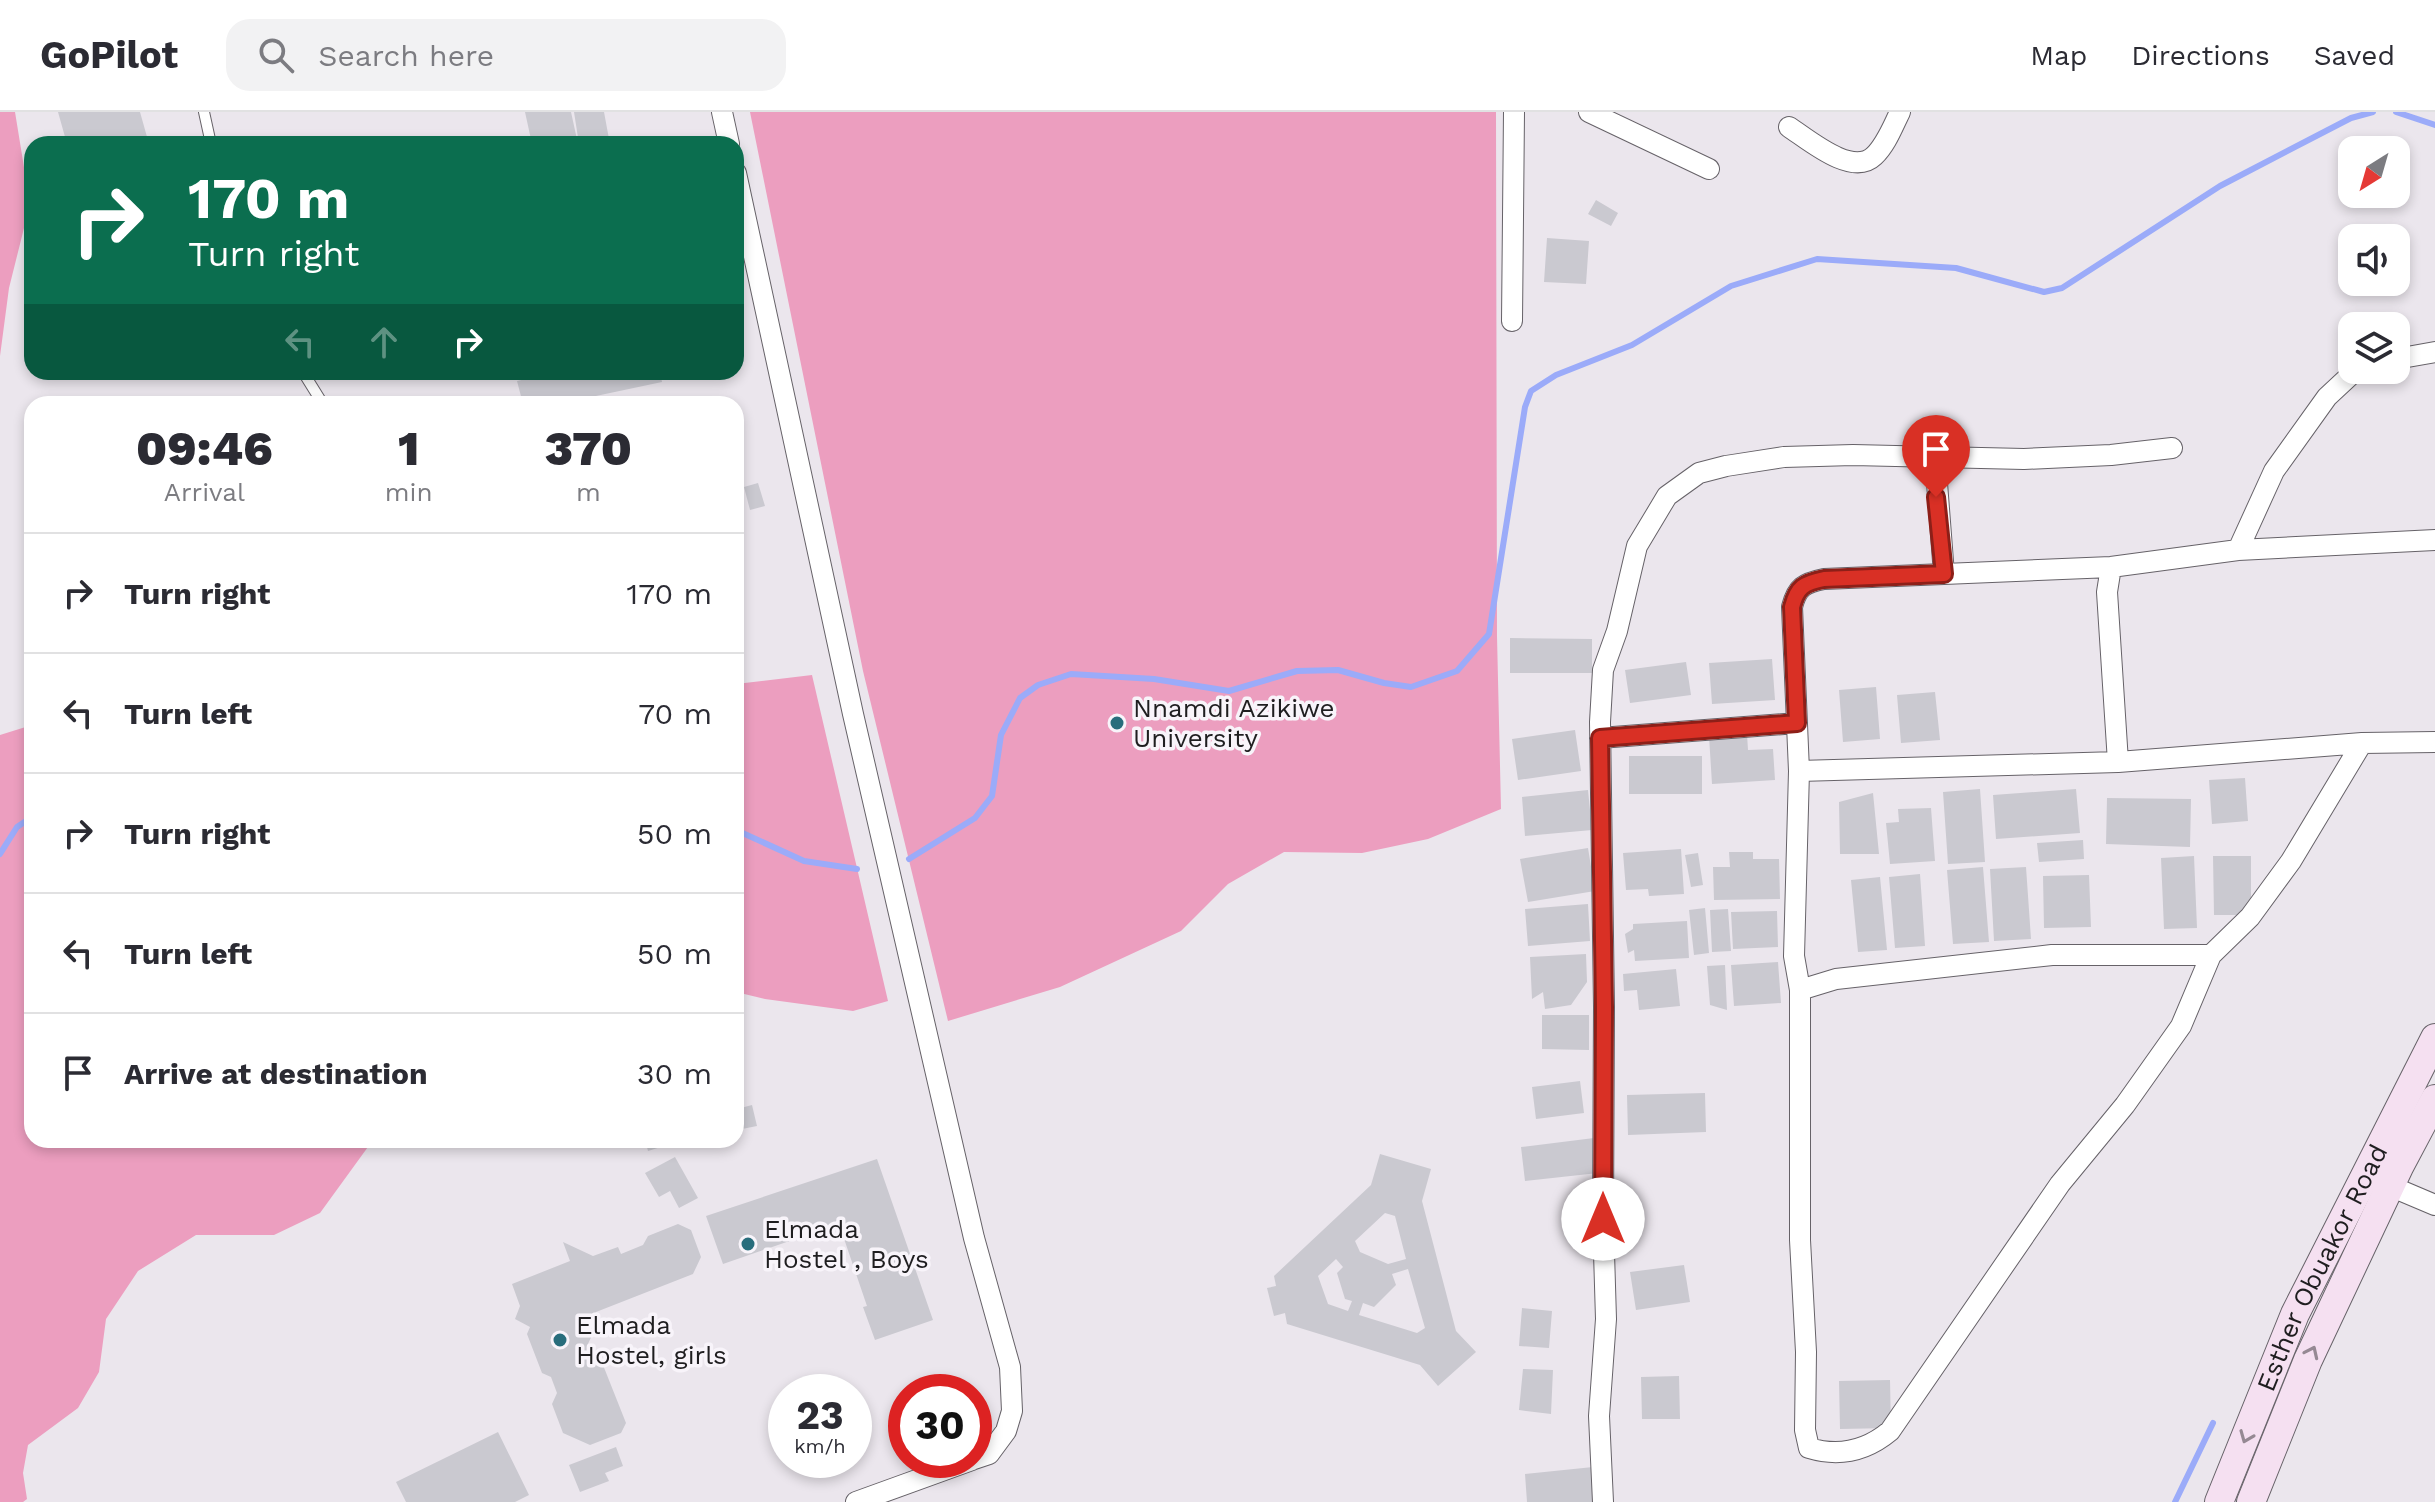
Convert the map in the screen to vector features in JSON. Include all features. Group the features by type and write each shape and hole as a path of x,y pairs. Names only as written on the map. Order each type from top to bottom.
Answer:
{"street":[{"path":"722,112 727,136"},
{"path":"1512,321 1514,112"},
{"path":"1589,112 1709,169"},
{"path":"1789,127 1843,160 1862,163 1873,157 1883,145 1900,112"},
{"path":"744,210 853,714 974,1238 1010,1367 1012,1411 1006,1431 992,1450"},
{"path":"2410,356 2435,352"},
{"path":"2238,550 2274,471 2327,397 2341,384"},
{"path":"1603,1502 1599,1416 1606,1319 1600,738 1603,670 1617,631 1637,546 1667,496 1699,473 1726,466 1784,457 1853,455 2024,459 2111,455 2172,448"},
{"path":"1935,457 1944,574"},
{"path":"2362,743 2283,872 2250,917 2211,955 2181,1026 2125,1105 2052,1196 1890,1431 1872,1446 1828,1453 1809,1448 1805,1430 1806,1352 1800,1240 1800,990 1794,956 1799,771 1792,607 1796,591 1806,582 1824,579 2111,567 2238,550 2435,540"},
{"path":"2111,567 2107,592 2118,762"},
{"path":"1600,738 1797,723"},
{"path":"1799,771 2118,762 2362,743 2435,742"},
{"path":"1800,990 1836,979 2052,955 2211,955"},
{"name":"Esther Obuakor Road","path":"2251,1502 2308,1360 2390,1186 2427,1094 2435,1038"},
{"name":"Esther Obuakor Road","path":"2219,1502 2295,1314 2427,1094"},
{"path":"2390,1186 2435,1205"},
{"path":"856,1502 923,1478"}],"lane":[{"path":"204,112 209,136"}],"shaded area":[{"path":"0,112 15,112 24,167 24,228 9,288 0,356"},
{"path":"750,112 1496,112 1497,636 1501,809 1428,839 1362,853 1284,852 1228,884 1181,931 1060,987 948,1021 863,671"},
{"path":"812,675 888,1001 853,1011 744,994 744,683"},
{"path":"24,728 24,1148 367,1148 320,1213 274,1235 196,1235 138,1271 106,1319 99,1372 78,1408 28,1445 23,1473 27,1499 23,1502 0,1502 0,735"}],"building":[{"path":"58,112 140,112 147,136 65,136"},
{"path":"525,112 571,112 576,136 530,136"},
{"path":"574,112 604,112 608,136 578,136"},
{"path":"1596,200 1618,213 1611,226 1588,214"},
{"path":"1547,238 1589,241 1586,284 1544,282"},
{"path":"517,381 662,382 596,396 521,396"},
{"path":"758,483 765,506 750,510 744,487"},
{"path":"1510,638 1592,639 1592,673 1510,673"},
{"path":"1772,659 1775,700 1712,704 1709,663"},
{"path":"1686,662 1691,695 1630,703 1625,670"},
{"path":"1876,687 1880,739 1843,742 1839,690"},
{"path":"1935,692 1940,740 1901,743 1897,695"},
{"path":"1575,730 1581,771 1518,780 1512,739"},
{"path":"1747,734 1748,750 1773,749 1775,780 1712,784 1709,736"},
{"path":"1629,756 1702,756 1702,794 1629,794"},
{"path":"2245,778 2248,821 2212,824 2209,780"},
{"path":"1980,789 1985,862 1948,864 1943,792"},
{"path":"2076,789 2080,833 1996,839 1993,795"},
{"path":"1588,790 1592,830 1525,836 1522,797"},
{"path":"1873,793 1879,854 1840,854 1839,802"},
{"path":"2107,798 2191,799 2190,847 2106,844"},
{"path":"1931,808 1935,861 1890,864 1886,823 1899,822 1898,809"},
{"path":"2083,840 2084,859 2039,862 2037,843"},
{"path":"1588,848 1595,891 1528,902 1520,859"},
{"path":"1681,849 1684,894 1649,896 1648,889 1626,890 1623,853"},
{"path":"1729,852 1753,852 1753,859 1779,859 1780,899 1714,900 1713,867 1730,867"},
{"path":"1698,853 1703,885 1691,887 1685,855"},
{"path":"2194,856 2197,928 2164,929 2161,858"},
{"path":"2213,856 2251,856 2251,915 2214,915"},
{"path":"1983,867 1989,942 1953,944 1947,870"},
{"path":"2026,867 2031,939 1994,941 1990,869"},
{"path":"1920,874 1925,946 1895,948 1889,877"},
{"path":"2089,875 2091,927 2044,928 2043,876"},
{"path":"1880,877 1887,950 1858,952 1851,880"},
{"path":"1588,904 1590,941 1528,946 1525,909"},
{"path":"1705,908 1709,953 1694,955 1689,910"},
{"path":"1728,909 1731,951 1712,952 1710,910"},
{"path":"1777,911 1778,947 1733,949 1731,912"},
{"path":"1687,921 1689,958 1635,961 1634,950 1628,953 1625,934 1633,929 1633,924"},
{"path":"1586,954 1587,982 1571,1005 1545,1009 1543,992 1532,999 1530,957"},
{"path":"1778,962 1781,1003 1734,1006 1731,965"},
{"path":"1725,965 1727,1010 1710,1005 1707,966"},
{"path":"1676,969 1680,1006 1639,1010 1637,990 1624,991 1623,974"},
{"path":"1542,1015 1589,1015 1589,1050 1542,1049"},
{"path":"1580,1081 1584,1113 1536,1119 1532,1087"},
{"path":"1705,1093 1706,1132 1628,1135 1627,1095"},
{"path":"752,1105 757,1126 744,1129 744,1107"},
{"path":"1594,1138 1598,1173 1525,1181 1521,1147"},
{"path":"1380,1154 1431,1169 1422,1201 1456,1331 1476,1352 1438,1386 1420,1365 1287,1324 1285,1313 1274,1316 1267,1288 1276,1286 1274,1276 1371,1185","holes":["1385,1213 1395,1216 1406,1259 1388,1264 1360,1252 1355,1241","1336,1259 1343,1267 1337,1273 1345,1299 1352,1301 1348,1311 1328,1304 1318,1276","1408,1269 1425,1328 1417,1333 1359,1315 1363,1303 1374,1307 1396,1285 1392,1274"]},
{"path":"675,1157 698,1198 679,1208 670,1191 659,1197 645,1173"},
{"name":"Elmada Hostel , Boys","path":"877,1159 933,1320 875,1340 863,1307 867,1306 839,1224 723,1264 706,1216"},
{"name":"Elmada Hostel, girls","path":"678,1224 691,1230 701,1257 693,1274 596,1312 591,1322 594,1331 587,1346 604,1353 601,1360 626,1423 621,1433 590,1445 563,1433 552,1404 557,1393 551,1377 542,1373 527,1334 530,1327 515,1319 520,1306 512,1284 570,1261 563,1242 593,1256 618,1247 621,1254 643,1245 648,1236"},
{"path":"1684,1265 1690,1302 1636,1310 1630,1272"},
{"path":"1522,1308 1552,1311 1549,1348 1519,1346"},
{"path":"1523,1369 1553,1370 1551,1414 1519,1410"},
{"path":"1679,1376 1680,1419 1642,1419 1641,1377"},
{"path":"1890,1380 1891,1428 1840,1429 1839,1381"},
{"path":"498,1432 529,1495 515,1502 406,1502 396,1482"},
{"path":"616,1447 623,1466 605,1473 609,1481 580,1492 569,1465"},
{"path":"1593,1467 1596,1502 1527,1502 1525,1474"}],"waterway":[{"path":"909,859 975,818 992,796 1001,735 1020,698 1038,685 1071,674 1154,679 1229,691 1297,671 1338,670 1411,687 1457,671 1489,634 1525,407 1531,391 1556,375 1632,345 1731,286 1817,259 1956,268 2044,292 2062,288 2220,186 2351,118 2373,112"},
{"path":"2396,112 2435,125"},
{"path":"0,854 17,827 24,822"},
{"path":"744,834 804,861 857,869"},
{"path":"2175,1502 2213,1423"}],"place":[{"name":"Nnamdi Azikiwe University","path":"1117,723"},
{"name":"Elmada Hostel , Boys","path":"748,1244"},
{"name":"Elmada Hostel, girls","path":"560,1340"}],"route":[{"path":"1603,1219 1600,738 1797,723 1792,607 1796,591 1806,582 1824,579 1944,574 1936,497"}]}
